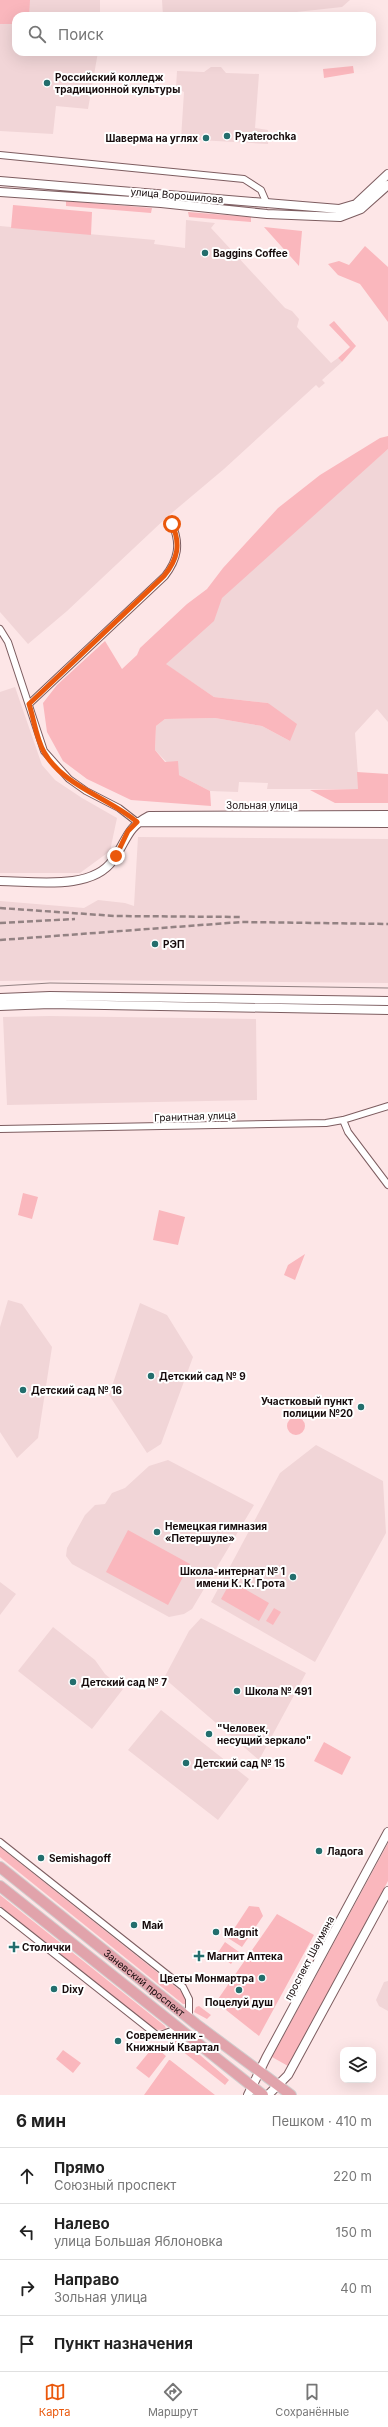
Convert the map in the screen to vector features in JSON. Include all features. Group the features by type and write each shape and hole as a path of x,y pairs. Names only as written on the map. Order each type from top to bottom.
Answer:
{"main road":[{"name":"Заневский проспект","path":"0,1867 189,2018 291,2095"},
{"name":"Заневский проспект","path":"0,1886 179,2028 250,2091 263,2095"}],"street":[{"path":"0,155 244,179 261,190 268,204"},
{"path":"351,210 388,174"},
{"name":"улица Ворошилова","path":"0,181 351,210"},
{"path":"351,210 361,209 388,185"},
{"name":"улица Ворошилова","path":"0,192 161,203 274,214 340,217 351,210"},
{"path":"29,704 168,571 175,560 178,542 172,524"},
{"path":"0,628 8,642 44,751 56,767 86,791 119,808 137,822 128,831 110,865 95,876 72,881 0,881"},
{"name":"Зольная улица","path":"137,822 149,816 388,815"},
{"name":"Зольная улица","path":"137,822 388,823"},
{"path":"0,998 50,996 388,1001"},
{"path":"0,1006 65,1004 388,1010"},
{"name":"Гранитная улица","path":"0,1129 326,1123 344,1120 388,1106"},
{"path":"344,1120 348,1132 388,1185"},
{"name":"проспект Шаумяна","path":"250,2091 388,1832"},
{"path":"0,1842 183,1987 189,1999 189,2018"},
{"path":"268,2095 288,2075 388,1891"},
{"path":"0,1911 158,2036 179,2028"}],"shaded area":[{"name":"Российский колледж традиционной культуры","path":"0,0 100,0 100,12 12,12 12,56 97,56 88,109 56,106 53,134 0,131"},
{"path":"0,0 30,0 29,12 12,12 12,24 0,24"},
{"path":"162,0 350,0 342,7 296,12 163,12"},
{"path":"353,66 354,73 324,78 323,69"},
{"path":"211,67 221,67 226,73 259,74 255,128 268,130 268,144 181,139 184,92 176,88 177,71 204,72"},
{"path":"66,201 152,208 151,213 66,206"},
{"path":"13,205 92,212 91,235 11,228"},
{"path":"188,212 251,217 251,222 189,217"},
{"path":"186,220 215,223 211,228 285,308 292,311 299,319 297,327 331,363 338,358 342,362 322,380 325,383 319,388 316,385 224,469 167,517 67,611 28,644 0,612 0,226 155,240 154,244 185,248"},
{"path":"264,227 302,231 299,266"},
{"path":"365,246 388,267 388,322 360,284 338,275 328,264 339,261 349,265"},
{"path":"334,321 356,346 342,362 338,358 350,347 329,325"},
{"path":"388,436 388,449 222,598 214,621 166,664 214,697 268,703 297,724 290,741 262,726 215,718 165,719 156,726 155,750 165,762 178,761 179,775 210,791 211,806 131,800 87,779 63,761 47,732 43,703 57,685 105,641 122,669 137,655 140,648 187,604 207,589 223,568 278,508 320,475 380,438"},
{"path":"388,449 388,722 377,709 355,733 359,789 267,789 268,783 239,782 238,792 210,791 179,775 155,750 156,726 165,719 215,718 262,726 290,741 268,703 214,697 165,664 156,650"},
{"path":"15,687 42,765 55,780 82,798 117,818 110,851 80,873 0,873 0,692"},
{"path":"357,772 388,774 388,803 335,803 310,790 358,789"},
{"path":"138,837 388,839 388,983 87,980 0,981 0,901 84,908 98,900 125,903 134,906"},
{"path":"49,1016 256,1019 257,1100 7,1105 3,1017"},
{"path":"23,1193 38,1197 32,1219 18,1215"},
{"path":"159,1210 185,1217 178,1245 153,1240"},
{"path":"305,1254 295,1280 284,1275 288,1265"},
{"name":"Детский сад № 16","path":"8,1300 22,1304 52,1347 38,1438 17,1458 0,1432 0,1327"},
{"name":"Детский сад № 9","path":"140,1303 167,1315 193,1357 161,1444 147,1453 109,1395"},
{"path":"296,1417 302,1420 305,1426 302,1432 296,1435 290,1432 287,1426 290,1420"},
{"name":"Школа-интернат № 1 имени К. К. Грота","path":"316,1445 383,1481 386,1533 315,1662 211,1602 280,1473"},
{"name":"Немецкая гимназия «Петершуле»","path":"168,1460 254,1505 192,1609 184,1614 169,1617 72,1564 66,1556 67,1548 85,1515 95,1505 105,1504 112,1493 125,1488 149,1466"},
{"path":"128,1530 190,1564 168,1605 106,1572"},
{"path":"231,1581 269,1603 259,1621 221,1599"},
{"path":"0,1582 16,1594 0,1615"},
{"path":"274,1608 281,1612 273,1625 266,1621"},
{"name":"Школа № 491","path":"201,1618 306,1673 259,1760 164,1678 189,1631"},
{"name":"Детский сад № 7","path":"53,1627 95,1660 105,1674 123,1689 92,1729 18,1671"},
{"name":"Детский сад № 15","path":"161,1710 249,1779 218,1820 128,1750"},
{"path":"324,1742 351,1757 342,1775 314,1761"},
{"path":"388,1843 388,1881 288,2066 272,2057"},
{"path":"0,1847 182,1992 185,1997 186,2004 183,2004 0,1857"},
{"path":"0,1895 165,2026 166,2029 158,2030 152,2027 0,1906"},
{"path":"249,1906 259,1907 263,1916 242,1947 228,1938"},
{"path":"277,1914 314,1935 259,2036 216,2002"},
{"path":"225,1942 239,1952 231,1964 217,1954"},
{"path":"388,1981 388,2011 379,2006 376,2000 384,1982"},
{"path":"199,2006 211,2015 207,2019 194,2012 196,2007"},
{"path":"174,2036 179,2037 229,2080 225,2085 172,2043 171,2039"},
{"path":"154,2046 166,2056 149,2078 136,2068"},
{"path":"63,2050 81,2063 73,2073 56,2059"},
{"path":"170,2060 215,2095 144,2095"}],"tram line":[{"path":"0,986 50,983 388,988"}],"railway":[{"path":"0,908 115,916 242,917"},
{"path":"0,923 75,919"},
{"path":"0,940 242,922 388,924"}],"place":[{"name":"Российский колледж традиционной культуры","path":"47,83"},
{"name":"Pyaterochka","path":"227,136"},
{"name":"Шаверма на углях","path":"206,138"},
{"name":"Baggins Coffee","path":"205,253"},
{"name":"РЭП","path":"155,944"},
{"name":"Детский сад № 9","path":"151,1376"},
{"name":"Детский сад № 16","path":"23,1390"},
{"name":"Участковый пункт полиции №20","path":"361,1407"},
{"name":"Немецкая гимназия «Петершуле»","path":"157,1532"},
{"name":"Школа-интернат № 1 имени К. К. Грота","path":"293,1577"},
{"name":"Детский сад № 7","path":"73,1682"},
{"name":"Школа № 491","path":"237,1691"},
{"name":"\"Человек, несущий зеркало\"","path":"209,1734"},
{"name":"Детский сад № 15","path":"186,1763"},
{"name":"Ладога","path":"319,1851"},
{"name":"Semishagoff","path":"41,1858"},
{"name":"Май","path":"134,1925"},
{"name":"Magnit","path":"216,1932"},
{"name":"Столички","path":"14,1947"},
{"name":"Магнит Аптека","path":"199,1956"},
{"name":"Цветы Монмартра","path":"262,1978"},
{"name":"Dixy","path":"54,1989"},
{"name":"Поцелуй душ","path":"239,1990"},
{"name":"Современник - Книжный Квартал","path":"118,2041"}],"route":[{"path":"116,856 128,831 137,822 119,808 86,791 69,779 56,767 44,751 29,704 164,576 172,566 175,560 178,542 172,524"}]}
